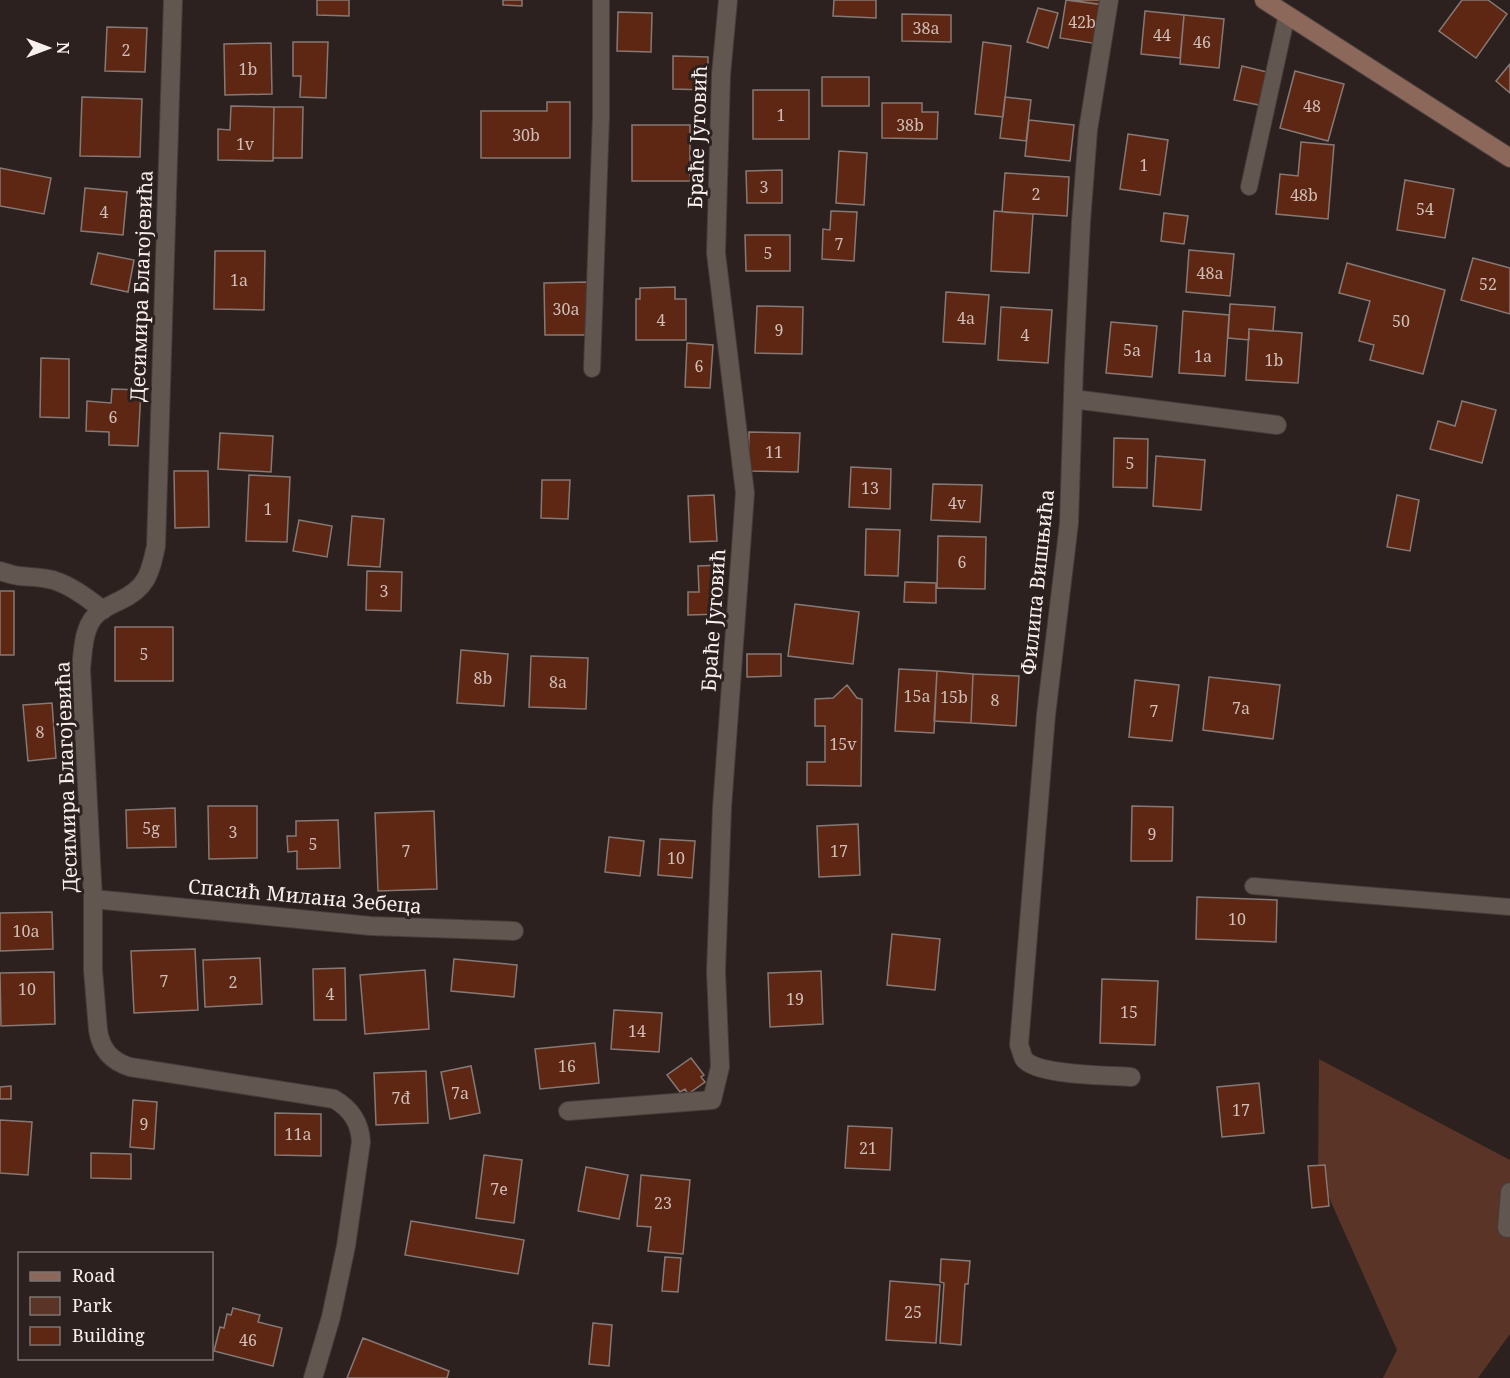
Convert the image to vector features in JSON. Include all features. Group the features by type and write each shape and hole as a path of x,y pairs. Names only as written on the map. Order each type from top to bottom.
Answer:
{"street":[{"name":"Десимира Благојевића","path":"172,0 156,546 152,567 144,583 132,595 94,616 86,634 81,669 93,899 93,970 98,1030 99,1039 108,1055 118,1063 334,1099 343,1105 357,1121 362,1142 346,1246 331,1317 313,1378"},
{"name":"Браће Југовић","path":"568,1111 712,1100 720,1067 716,971 722,808 745,493 716,253 721,75 728,0"},
{"name":"Филипа Вишњића","path":"1109,0 1088,130 1081,222 1069,522 1046,715 1019,1045 1024,1059 1033,1066 1047,1071 1131,1077"},
{"path":"1264,0 1510,158"},
{"path":"1073,399 1277,425"},
{"path":"0,571 52,580 82,594 102,610"},
{"name":"Спасић Милана Зебеца","path":"93,899 371,926 514,932"},
{"path":"1507,1228 1510,1192"}],"lane":[{"path":"592,369 601,117 602,0"},
{"path":"1250,187 1287,14"},
{"path":"1253,886 1510,907"}],"green space":[{"path":"1319,1059 1510,1160 1510,1334 1478,1378 1383,1378 1397,1350 1318,1173"}],"building":[{"path":"317,0 349,0 349,16 317,15"},
{"path":"503,0 522,0 522,6 503,5"},
{"path":"834,0 876,0 876,18 833,16"},
{"path":"1066,0 1104,5 1098,44 1060,38"},
{"path":"1070,0 1105,0 1104,5"},
{"path":"1462,0 1488,0 1507,14 1476,58 1439,31"},
{"path":"1038,8 1058,13 1048,48 1027,42"},
{"path":"1145,11 1184,15 1180,58 1141,54"},
{"path":"618,12 652,13 651,52 617,51"},
{"path":"902,14 951,15 951,42 902,41"},
{"path":"1184,15 1224,19 1219,68 1180,64"},
{"path":"107,27 147,28 145,72 105,71"},
{"path":"293,42 328,42 326,98 300,97 301,76 293,76"},
{"path":"983,42 1011,46 1003,117 975,114"},
{"path":"271,43 272,94 225,95 224,44"},
{"path":"673,56 708,57 708,90 673,89"},
{"path":"1510,64 1510,93 1496,81"},
{"path":"1242,66 1267,72 1259,105 1234,100"},
{"path":"1295,71 1344,84 1328,141 1280,128"},
{"path":"822,77 869,77 869,106 822,106"},
{"path":"753,90 809,90 809,139 753,139"},
{"path":"82,97 142,99 140,157 80,156"},
{"path":"1005,97 1031,100 1026,141 1000,138"},
{"path":"547,102 570,102 570,158 481,158 481,111 547,111"},
{"path":"882,103 922,103 922,112 938,112 937,139 882,138"},
{"path":"231,106 274,107 273,161 218,160 218,129 230,130"},
{"path":"274,107 303,107 302,158 273,158"},
{"path":"1029,120 1074,125 1070,161 1025,156"},
{"path":"632,125 690,125 690,181 632,181"},
{"path":"1128,134 1168,140 1160,195 1120,189"},
{"path":"1301,142 1334,145 1328,219 1276,214 1280,174 1298,176"},
{"path":"839,151 867,153 864,205 836,203"},
{"path":"0,168 51,178 44,214 0,206"},
{"path":"782,170 782,203 747,203 746,171"},
{"path":"1005,173 1069,177 1067,216 1002,212"},
{"path":"1405,180 1454,189 1445,238 1397,230"},
{"path":"85,188 127,192 123,235 81,231"},
{"path":"831,211 857,212 854,261 822,259 823,229 830,230"},
{"path":"994,211 1033,214 1029,273 991,271"},
{"path":"1164,213 1188,216 1184,244 1161,241"},
{"path":"745,235 790,235 790,271 746,271"},
{"path":"1189,250 1234,254 1230,296 1186,292"},
{"path":"215,251 265,251 264,310 214,309"},
{"path":"98,253 134,260 128,292 91,284"},
{"path":"1473,258 1510,268 1510,314 1461,300"},
{"path":"1347,263 1445,290 1423,374 1370,360 1374,345 1359,341 1370,301 1339,293"},
{"path":"587,282 587,335 545,335 544,283"},
{"path":"675,287 675,299 686,299 686,340 636,340 636,299 640,299 640,288"},
{"path":"946,292 989,295 985,344 943,342"},
{"path":"1230,304 1275,307 1273,331 1249,329 1249,340 1228,338"},
{"path":"757,306 803,307 802,354 755,353"},
{"path":"1001,307 1052,310 1048,363 998,360"},
{"path":"1183,311 1229,315 1225,376 1179,373"},
{"path":"1111,322 1157,326 1152,377 1106,373"},
{"path":"1249,329 1302,333 1298,383 1246,380"},
{"path":"687,343 713,345 710,388 685,387"},
{"path":"41,358 69,359 69,418 40,417"},
{"path":"112,389 141,390 138,446 109,445 109,432 86,431 87,401 111,403"},
{"path":"1462,401 1496,410 1482,463 1430,449 1438,421 1455,426"},
{"path":"749,432 800,433 798,472 748,471"},
{"path":"220,433 273,436 271,472 218,469"},
{"path":"1114,438 1148,439 1147,488 1113,487"},
{"path":"1156,456 1205,460 1201,510 1153,506"},
{"path":"851,467 891,469 890,509 849,507"},
{"path":"174,471 208,471 209,527 175,528"},
{"path":"249,475 290,477 287,542 246,541"},
{"path":"542,480 570,480 568,519 541,518"},
{"path":"933,484 982,485 980,522 931,520"},
{"path":"714,495 717,541 690,542 688,496"},
{"path":"1397,495 1419,500 1410,551 1387,547"},
{"path":"352,516 384,519 380,567 348,565"},
{"path":"299,520 332,526 327,557 293,551"},
{"path":"866,529 900,530 898,576 865,575"},
{"path":"938,536 986,537 985,589 937,588"},
{"path":"722,565 723,614 688,615 688,592 699,592 698,566"},
{"path":"367,571 402,572 401,611 366,610"},
{"path":"905,582 936,583 936,603 904,602"},
{"path":"0,591 14,591 14,655 0,655"},
{"path":"795,604 859,612 853,664 788,656"},
{"path":"115,627 173,627 173,681 115,681"},
{"path":"461,650 508,654 504,706 457,703"},
{"path":"747,654 781,654 781,676 747,677"},
{"path":"531,656 588,658 586,709 529,707"},
{"path":"899,669 937,671 934,733 895,731"},
{"path":"937,671 973,674 971,723 934,721"},
{"path":"973,674 1019,676 1016,726 971,723"},
{"path":"1209,677 1280,685 1273,739 1203,730"},
{"path":"1135,680 1179,685 1172,741 1129,737"},
{"path":"847,685 857,698 862,699 861,786 807,785 807,762 825,762 825,726 815,726 815,699 833,698"},
{"path":"52,703 56,758 28,761 23,705"},
{"path":"208,806 257,806 257,858 209,859"},
{"path":"1132,806 1173,807 1172,861 1131,861"},
{"path":"175,808 176,847 127,848 126,810"},
{"path":"434,811 437,889 378,891 375,813"},
{"path":"338,820 340,868 297,869 297,851 288,852 287,836 296,836 296,821"},
{"path":"858,824 860,875 819,877 817,826"},
{"path":"609,837 644,841 640,876 605,872"},
{"path":"660,839 695,841 692,878 658,875"},
{"path":"1197,897 1277,900 1276,942 1196,939"},
{"path":"52,912 53,949 0,951 0,913"},
{"path":"892,934 940,939 935,990 887,985"},
{"path":"195,949 198,1010 134,1013 131,951"},
{"path":"260,958 262,1004 205,1007 203,960"},
{"path":"454,959 517,965 514,997 451,991"},
{"path":"345,968 346,1020 314,1020 313,969"},
{"path":"425,970 429,1029 365,1034 360,975"},
{"path":"821,971 823,1024 770,1027 768,973"},
{"path":"54,972 55,1024 1,1026 0,973"},
{"path":"1102,979 1158,981 1155,1045 1100,1043"},
{"path":"614,1010 662,1013 659,1052 611,1049"},
{"path":"595,1043 599,1083 540,1089 535,1049"},
{"path":"691,1058 704,1075 701,1077 705,1082 688,1094 685,1089 680,1092 667,1075"},
{"path":"471,1066 480,1113 450,1119 441,1072"},
{"path":"426,1071 428,1123 376,1125 374,1073"},
{"path":"1259,1083 1264,1133 1222,1137 1217,1087"},
{"path":"11,1086 11,1099 0,1099 0,1087"},
{"path":"133,1100 157,1102 154,1149 130,1147"},
{"path":"275,1113 321,1114 321,1156 275,1155"},
{"path":"0,1120 32,1122 28,1175 0,1173"},
{"path":"848,1126 892,1128 890,1170 845,1168"},
{"path":"91,1153 131,1154 131,1179 91,1178"},
{"path":"484,1155 522,1160 514,1223 476,1218"},
{"path":"1325,1165 1329,1206 1312,1208 1308,1166"},
{"path":"586,1167 628,1175 619,1219 578,1211"},
{"path":"641,1175 690,1180 683,1254 648,1251 651,1227 637,1226"},
{"path":"411,1221 524,1240 518,1274 405,1255"},
{"path":"665,1257 681,1258 678,1292 662,1291"},
{"path":"941,1259 970,1261 968,1284 965,1284 961,1345 940,1343 944,1283 940,1282"},
{"path":"890,1281 940,1285 936,1343 886,1340"},
{"path":"233,1308 260,1315 258,1322 282,1328 273,1366 214,1351 220,1327 224,1328 227,1314 231,1315"},
{"path":"593,1323 612,1325 609,1366 589,1364"},
{"path":"363,1338 449,1371 447,1378 347,1378"}]}
